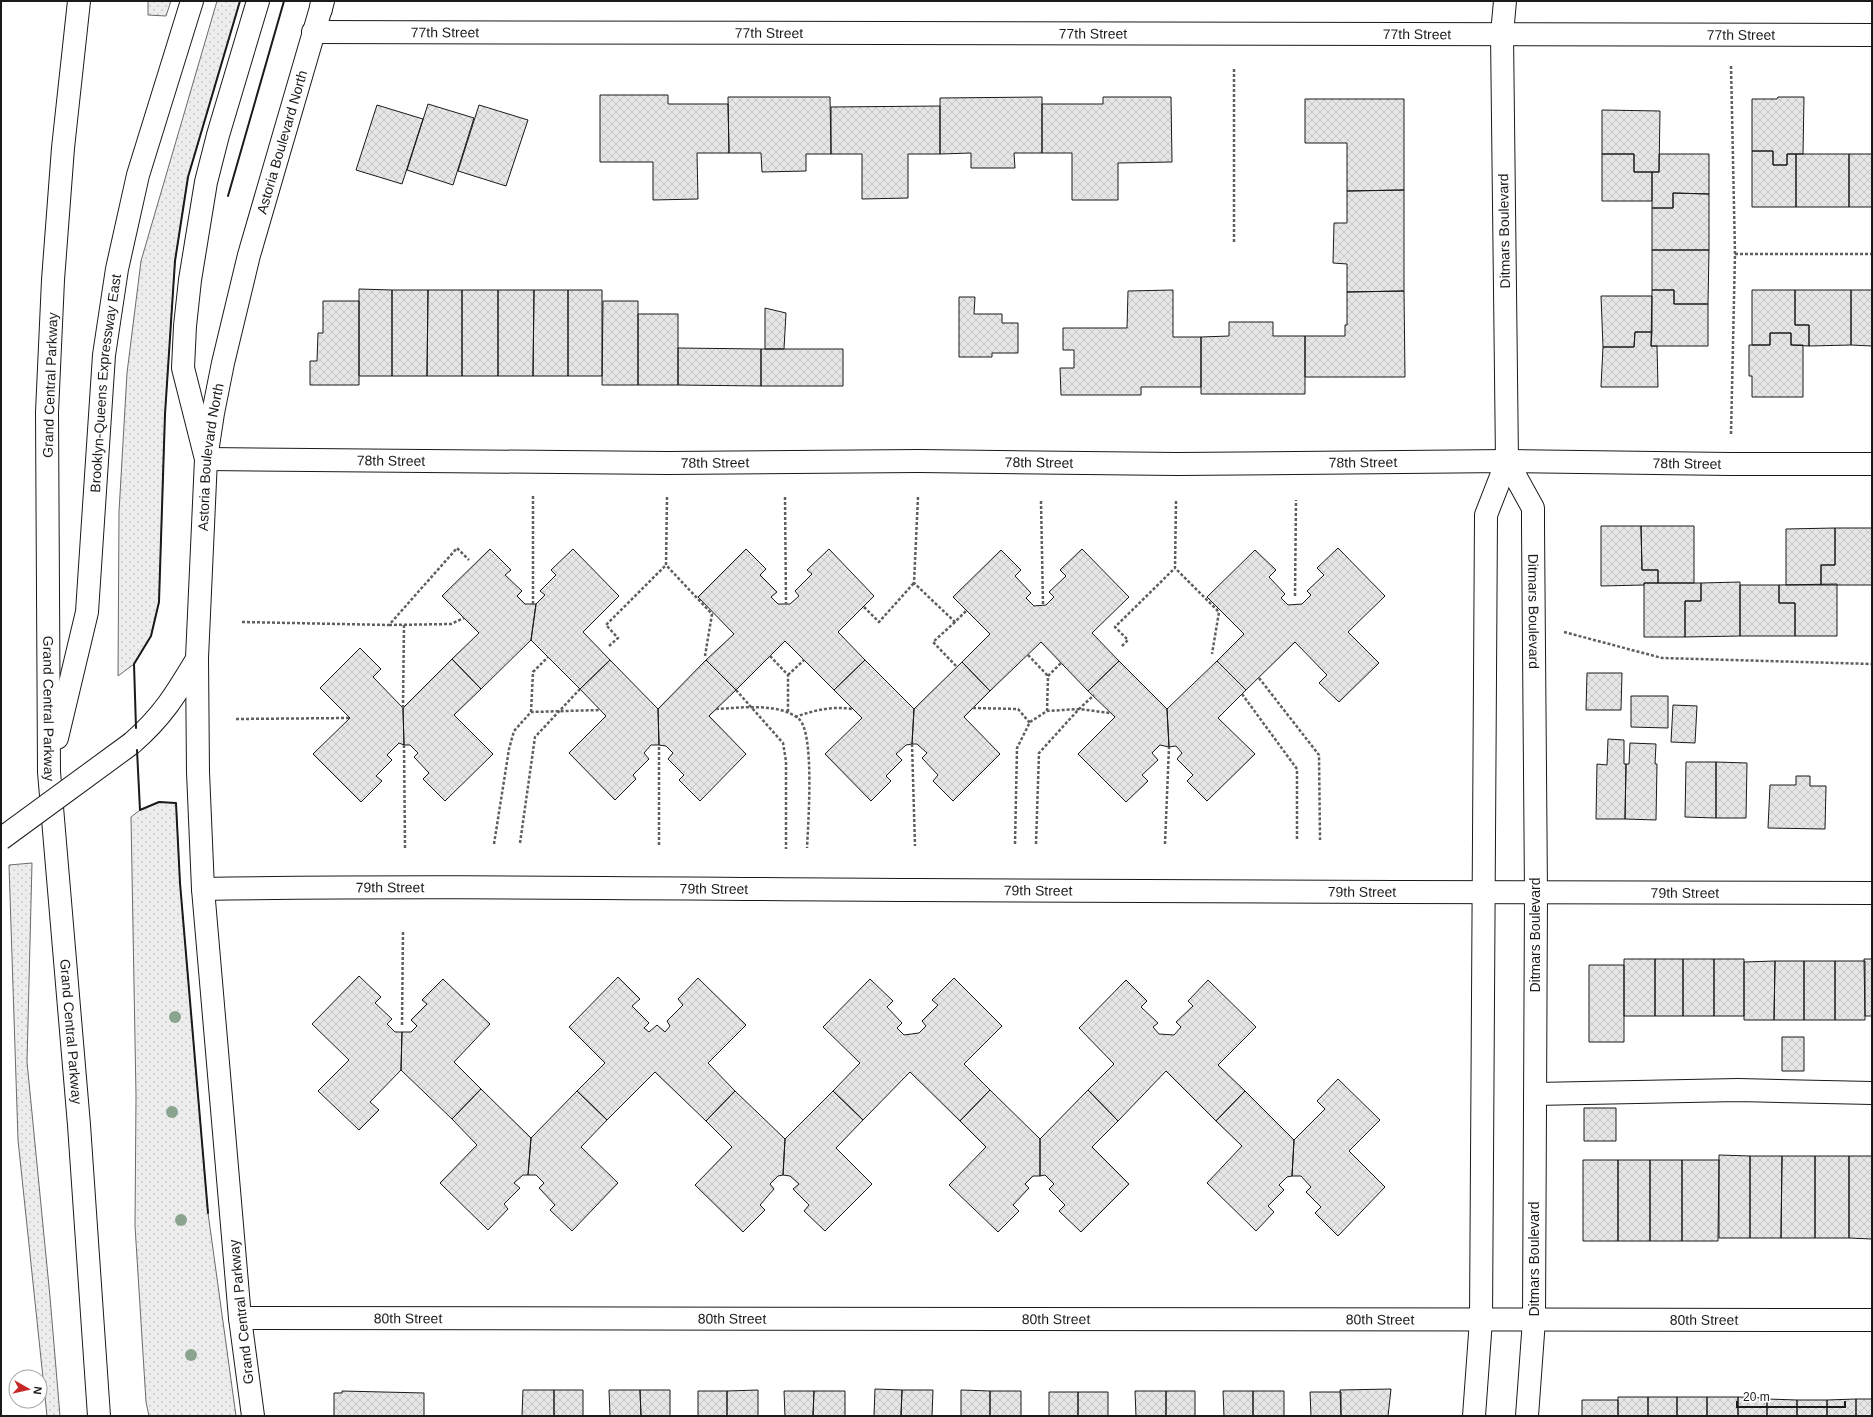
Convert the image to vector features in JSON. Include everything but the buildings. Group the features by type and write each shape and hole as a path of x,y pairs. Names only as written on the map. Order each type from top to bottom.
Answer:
{"main road":[{"name":"Grand Central Parkway","path":"78,1 68,88 58,215 47,412 49,772 78,1117 99,1416"},
{"name":"Brooklyn-Queens Expressway East","path":"49,772 87,612 104,355 117,269 138,175 192,1"},
{"path":"206,459 183,368 188,296 206,182 218,135 258,1"},
{"name":"Ditmars Boulevard","path":"1474,1416 1481,1320 1486,515 1507,461 1502,34 1504,1"},
{"name":"Astoria Boulevard North","path":"1,839 132,743 149,728 165,710 197,658 206,459 213,413 239,296 322,4"},
{"name":"77th Street","path":"313,32 1872,35"},
{"name":"78th Street","path":"206,459 762,463 927,462 1177,464 1507,461 1872,464"},
{"name":"Ditmars Boulevard","path":"1507,461 1533,508 1536,893 1534,1320 1527,1416"},
{"name":"Grand Central Parkway","path":"197,658 198,772 203,889 240,1318 253,1416"},
{"name":"79th Street","path":"203,889 412,887 1319,891 1483,894 1872,893"},
{"path":"1535,1094 1738,1090 1872,1093"},
{"name":"80th Street","path":"240,1318 1872,1320"}],"path":[{"path":"1730,464 1735,254 1731,35"},
{"path":"1234,69 1234,244"},
{"path":"1735,254 1872,254"},
{"path":"533,496 533,604"},
{"path":"609,646 618,638 606,625 666,565 668,497"},
{"path":"785,497 786,604"},
{"path":"864,607 879,622 914,583 918,497"},
{"path":"1295,596 1296,500"},
{"path":"1042,501 1043,605"},
{"path":"1122,646 1128,640 1115,627 1175,568 1176,501"},
{"path":"389,624 457,548 470,560"},
{"path":"666,565 712,614 705,656"},
{"path":"1175,568 1219,612 1212,654"},
{"path":"914,583 954,622"},
{"path":"957,667 933,642 966,611"},
{"path":"242,622 451,624 464,618"},
{"path":"403,708 404,624"},
{"path":"1534,624 1662,658 1872,664"},
{"path":"1028,655 1048,676"},
{"path":"770,656 788,675 788,713"},
{"path":"494,844 509,749 514,731 531,712 533,672 548,657"},
{"path":"788,675 804,660"},
{"path":"1047,712 1048,676 1061,663"},
{"path":"1259,678 1319,755 1320,840"},
{"path":"520,843 535,737 580,689"},
{"path":"736,690 783,743 786,761 786,849"},
{"path":"1242,694 1297,769 1297,842"},
{"path":"1036,844 1040,754 1078,709 1094,695"},
{"path":"716,709 752,707 782,710 800,719 807,735 809,769 807,848"},
{"path":"795,717 818,709 840,707 852,709"},
{"path":"974,708 1018,709 1030,724"},
{"path":"1015,844 1016,748 1030,724 1047,712 1078,709 1110,712"},
{"path":"531,712 600,710"},
{"path":"236,719 350,718"},
{"path":"912,744 915,846"},
{"path":"404,745 405,848"},
{"path":"659,745 659,845"},
{"path":"1165,844 1169,747"},
{"path":"402,1025 403,930"}],"shaded area":[{"path":"148,1 171,1 166,16 148,15"},
{"path":"217,1 240,1 188,177 175,261 165,414 159,602 151,636 134,664 118,676 119,512 127,373 141,261"},
{"path":"159,802 176,803 180,883 208,1213 236,1416 149,1416 146,1402 135,1226 136,1096 131,817 140,810"},
{"path":"32,863 27,1062 60,1416 47,1416 48,1369 42,1369 18,1140 9,865"}],"wall":[{"path":"136,728 134,664 151,636 159,602 165,414 175,261 188,177 240,1"},
{"path":"228,196 284,1"},
{"path":"137,750 140,810 159,802 176,803 180,883 208,1213"}]}
